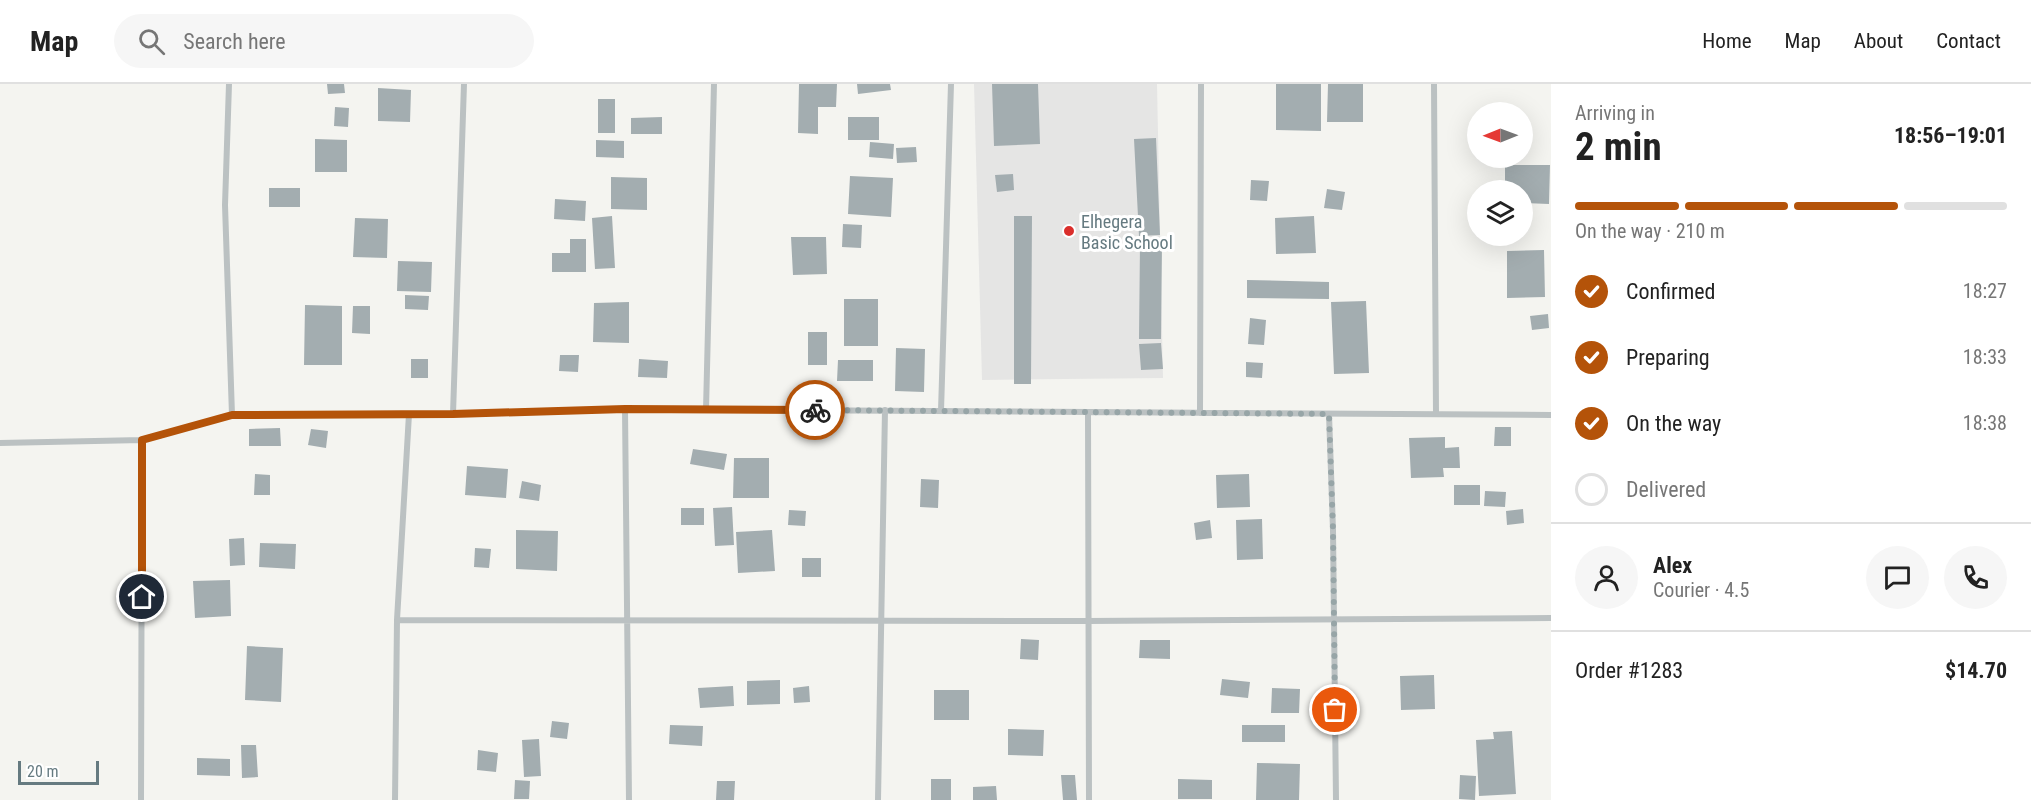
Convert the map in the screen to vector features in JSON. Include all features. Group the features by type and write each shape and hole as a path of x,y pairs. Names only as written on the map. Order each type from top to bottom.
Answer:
{"street":[{"path":"229,84 225,205 232,415"},
{"path":"453,414 464,84"},
{"path":"706,410 714,84"},
{"path":"941,411 951,84"},
{"path":"1200,413 1201,84"},
{"path":"1434,84 1436,414"},
{"path":"625,409 629,800"},
{"path":"0,444 142,440 232,415 453,414 625,409 1551,415"},
{"path":"878,800 885,410"},
{"path":"1088,412 1089,800"},
{"path":"396,800 397,620 410,414"},
{"path":"1329,414 1336,800"},
{"path":"141,800 142,440"},
{"path":"397,620 1088,621 1551,618"}],"shaded area":[{"name":"Elhegera Basic School","path":"974,84 1157,84 1163,378 982,380"}],"building":[{"path":"327,84 344,84 345,93 328,94"},
{"path":"799,84 837,84 836,107 818,107 818,134 798,133"},
{"path":"857,84 890,84 891,90 858,94"},
{"path":"992,84 1038,84 1040,144 994,146"},
{"path":"1276,84 1321,84 1321,131 1276,130"},
{"path":"1328,84 1363,84 1363,122 1327,122"},
{"path":"378,88 411,90 410,122 378,121"},
{"path":"598,99 615,99 615,133 598,133"},
{"path":"335,107 349,108 348,127 334,126"},
{"path":"662,117 662,134 631,134 631,118"},
{"path":"848,117 879,117 879,140 848,140"},
{"path":"1156,138 1160,235 1139,236 1134,139"},
{"path":"315,139 347,140 347,172 315,172"},
{"path":"596,140 624,141 624,158 596,157"},
{"path":"870,142 894,144 893,159 869,157"},
{"path":"916,147 917,162 897,163 896,148"},
{"path":"1533,165 1550,165 1549,204 1533,203 1533,180 1505,180 1505,168 1533,168"},
{"path":"1013,174 1014,190 997,192 995,175"},
{"path":"850,176 893,178 891,217 848,214"},
{"path":"611,177 647,178 647,210 611,209"},
{"path":"1251,180 1269,181 1267,201 1250,200"},
{"path":"269,188 300,188 300,207 269,207"},
{"path":"1327,189 1345,192 1342,210 1324,208"},
{"path":"555,199 586,201 585,221 554,219"},
{"path":"612,216 615,268 595,269 592,218"},
{"path":"1014,216 1032,216 1031,384 1014,384"},
{"path":"1314,216 1316,253 1276,254 1275,218"},
{"path":"355,218 388,219 387,258 353,257"},
{"path":"843,224 862,225 861,248 842,247"},
{"path":"791,237 826,237 827,274 793,275"},
{"path":"570,239 586,239 586,272 552,272 552,253 570,253"},
{"path":"1140,244 1162,244 1161,339 1139,339"},
{"path":"1544,250 1545,297 1507,298 1507,251"},
{"path":"398,261 432,262 431,292 397,291"},
{"path":"1247,280 1329,282 1329,299 1247,298"},
{"path":"405,295 429,296 428,310 405,309"},
{"path":"844,299 878,299 878,346 844,346"},
{"path":"1366,301 1369,373 1334,374 1331,302"},
{"path":"629,302 629,343 593,342 594,303"},
{"path":"305,305 342,306 342,365 304,365"},
{"path":"353,306 370,306 370,334 352,333"},
{"path":"1548,314 1549,328 1532,330 1530,316"},
{"path":"1250,318 1266,320 1264,345 1248,344"},
{"path":"808,332 827,332 827,365 808,365"},
{"path":"1161,343 1163,369 1141,370 1139,344"},
{"path":"896,348 925,349 924,392 895,391"},
{"path":"560,355 579,355 578,372 559,371"},
{"path":"411,359 428,359 428,378 411,378"},
{"path":"639,359 668,361 667,378 638,377"},
{"path":"838,360 873,360 873,381 837,381"},
{"path":"1246,362 1263,363 1262,378 1246,377"},
{"path":"1495,427 1511,427 1511,446 1494,446"},
{"path":"280,428 281,446 249,446 249,429"},
{"path":"311,429 328,431 326,448 308,445"},
{"path":"1445,437 1445,448 1459,447 1460,468 1443,468 1444,477 1411,478 1409,438"},
{"path":"693,449 727,454 724,470 690,464"},
{"path":"734,458 769,458 769,498 733,498"},
{"path":"467,466 508,469 506,498 465,495"},
{"path":"255,474 270,475 270,495 254,495"},
{"path":"1249,474 1250,507 1217,508 1216,475"},
{"path":"921,479 939,480 938,508 920,507"},
{"path":"522,481 541,485 539,501 519,498"},
{"path":"1454,485 1480,485 1480,505 1454,505"},
{"path":"1485,491 1506,492 1505,507 1484,506"},
{"path":"732,507 734,545 715,546 713,508"},
{"path":"681,508 704,508 704,525 681,525"},
{"path":"1523,509 1524,523 1507,525 1506,511"},
{"path":"789,510 806,511 805,526 788,525"},
{"path":"1262,519 1263,559 1237,560 1236,520"},
{"path":"1210,520 1212,538 1196,540 1194,523"},
{"path":"516,530 558,531 557,571 516,569"},
{"path":"772,530 775,571 738,573 736,532"},
{"path":"244,538 245,565 230,566 229,539"},
{"path":"260,543 296,544 295,569 259,567"},
{"path":"475,548 491,549 489,568 474,567"},
{"path":"802,558 821,558 821,577 802,577"},
{"path":"230,580 231,616 195,618 193,581"},
{"path":"1021,639 1039,640 1038,660 1020,659"},
{"path":"1140,640 1170,640 1170,659 1139,658"},
{"path":"247,646 283,648 281,702 245,700"},
{"path":"1434,675 1435,709 1401,710 1400,676"},
{"path":"1222,679 1250,682 1248,698 1220,695"},
{"path":"780,680 780,704 747,705 747,681"},
{"path":"733,686 734,706 700,708 698,688"},
{"path":"809,686 810,702 794,703 793,688"},
{"path":"1272,688 1300,689 1299,713 1271,713"},
{"path":"934,690 969,690 969,720 934,720"},
{"path":"552,721 569,723 567,739 550,737"},
{"path":"670,725 703,726 702,746 669,744"},
{"path":"1242,725 1285,725 1285,742 1242,742"},
{"path":"1008,729 1044,730 1043,756 1008,755"},
{"path":"1512,731 1516,794 1479,796 1476,740 1494,739 1493,732"},
{"path":"539,739 541,776 524,777 522,740"},
{"path":"241,745 256,745 258,777 242,778"},
{"path":"478,750 498,753 496,772 477,770"},
{"path":"197,758 230,759 230,776 197,775"},
{"path":"1257,763 1300,764 1299,800 1256,800"},
{"path":"1061,775 1075,775 1077,800 1063,800"},
{"path":"1460,775 1476,776 1475,800 1459,799"},
{"path":"931,779 951,779 951,800 931,800"},
{"path":"1178,779 1212,780 1212,799 1178,799"},
{"path":"515,780 530,781 529,799 514,799"},
{"path":"717,781 735,781 734,800 716,800"},
{"path":"996,786 997,800 973,800 973,787"}],"way so far":[{"path":"815,410 1329,414 1335,710"}],"place":[{"name":"Elhegera Basic School","path":"1069,231"}],"route":[{"path":"142,597 142,440 210,421 232,415 453,414 625,409 815,410"}]}
